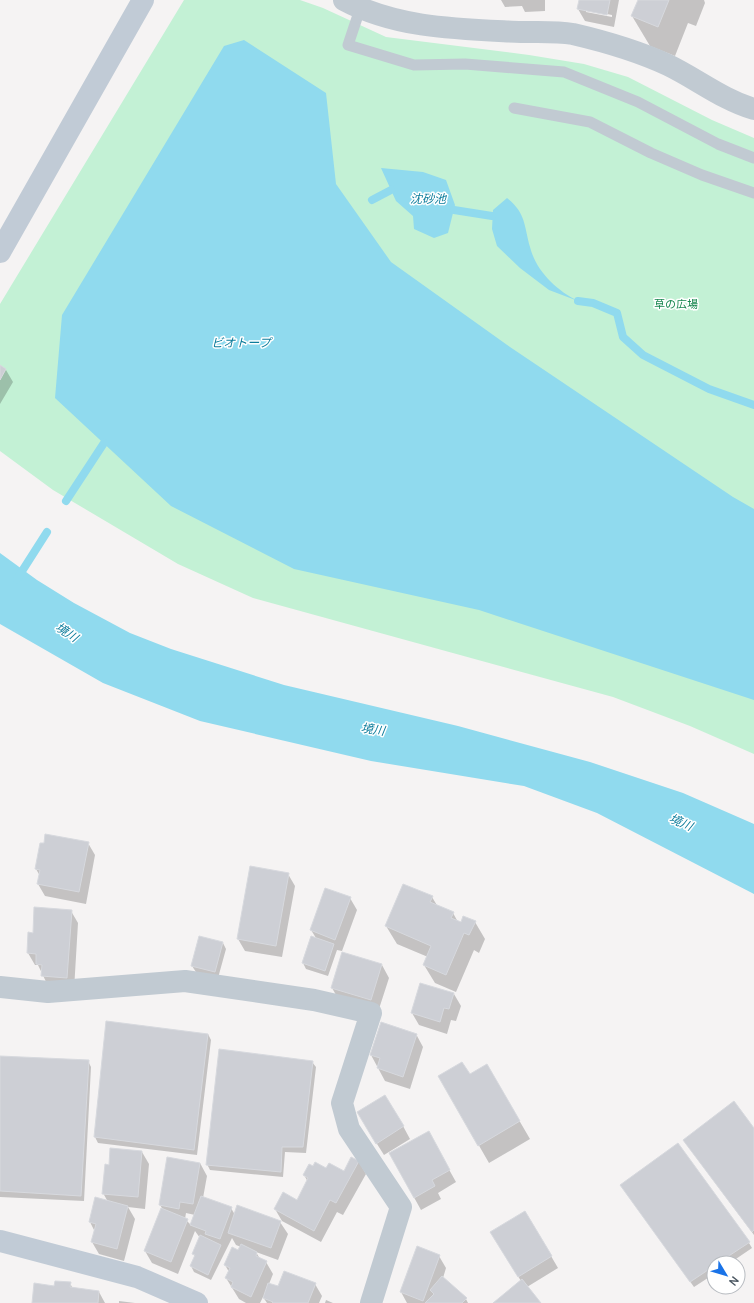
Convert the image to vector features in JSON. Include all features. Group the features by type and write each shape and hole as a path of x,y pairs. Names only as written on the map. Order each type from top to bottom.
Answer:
{"street":[{"path":"0,252 143,0"},
{"path":"352,4 414,24 444,28 571,34 610,44 667,65 716,93 754,109"},
{"path":"0,987 48,992 185,981 314,1000 371,1013 342,1103 349,1129 401,1207 371,1303"},
{"path":"0,1241 136,1277 197,1303"}],"lane":[{"path":"352,4 348,45 414,65 465,64 564,72 638,102 718,144 754,158"},
{"path":"514,108 590,122 651,153 702,175 754,192"}],"green space":[{"name":"草の広場","path":"184,0 300,0 323,8 386,37 529,55 584,64 628,77 712,120 754,138 754,754 690,726 613,697 253,598 178,564 53,490 0,451 0,304"}],"water":[{"name":"ビオトープ","path":"244,40 326,93 336,184 391,262 510,347 733,497 754,509 754,700 479,610 294,569 171,506 55,398 62,315 224,46"},
{"name":"沈砂池","path":"381,168 423,172 446,180 455,205 448,233 434,238 414,229 413,216 396,201"},
{"path":"507,198 518,209 521,215 533,256 542,272 562,291 578,301 549,290 520,268 497,246 492,229 493,210"},
{"name":"境川","path":"0,553 37,580 74,603 130,633 171,649 284,685 458,726 590,762 683,793 754,824 754,894 597,813 524,786 371,761 200,721 103,683 0,624"}],"building":[{"path":"579,0 610,0 607,15 577,9"},
{"path":"638,0 669,0 658,27 631,16"},
{"path":"0,365 6,369 0,380"},
{"path":"45,834 89,842 79,892 37,884 40,870 35,869 40,843 44,843"},
{"path":"250,866 289,873 276,946 237,939"},
{"path":"403,884 433,896 430,902 454,912 451,918 461,922 463,916 476,921 469,935 464,933 446,975 423,965 431,946 385,926"},
{"path":"325,888 351,897 335,940 310,930"},
{"path":"34,907 72,910 67,978 41,976 42,965 36,964 36,954 27,953 28,932 33,933"},
{"path":"199,936 223,942 215,972 191,966"},
{"path":"311,936 334,944 325,971 302,963"},
{"path":"342,952 382,964 371,1000 331,988"},
{"path":"420,983 454,993 449,1009 444,1008 440,1022 411,1013"},
{"path":"106,1021 208,1034 194,1150 94,1137"},
{"path":"381,1022 417,1034 403,1077 377,1068 380,1058 370,1055"},
{"path":"219,1049 313,1061 303,1147 282,1147 281,1172 206,1165"},
{"path":"0,1056 89,1060 81,1196 0,1191"},
{"path":"462,1062 470,1074 487,1064 520,1121 478,1146 438,1076"},
{"path":"385,1095 404,1126 376,1144 357,1112"},
{"path":"734,1101 754,1128 754,1230 752,1232 683,1140"},
{"path":"429,1131 450,1170 432,1180 435,1186 414,1198 389,1153"},
{"path":"678,1143 750,1242 730,1255 706,1255 706,1271 690,1282 620,1185"},
{"path":"110,1148 142,1151 138,1197 102,1194 105,1164 109,1165"},
{"path":"167,1157 200,1163 193,1204 180,1202 179,1209 159,1205"},
{"path":"351,1157 359,1161 336,1203 330,1200 314,1231 274,1209 283,1192 297,1200 308,1178 303,1175 309,1164 313,1166 315,1162 326,1168 329,1163 344,1171"},
{"path":"201,1196 232,1207 220,1239 205,1234 206,1231 190,1225"},
{"path":"95,1197 128,1206 117,1249 91,1242 96,1224 89,1222"},
{"path":"237,1205 281,1221 271,1248 228,1233"},
{"path":"161,1208 188,1219 171,1262 144,1251"},
{"path":"525,1211 552,1256 518,1277 490,1232"},
{"path":"200,1235 221,1245 208,1275 190,1266 195,1255 192,1254"},
{"path":"241,1244 257,1252 256,1256 267,1261 251,1297 231,1287 233,1282 225,1278 230,1268 224,1265 232,1247 238,1250"},
{"path":"417,1246 440,1255 423,1301 400,1292"},
{"path":"284,1271 316,1283 308,1303 272,1303 273,1302 263,1298 268,1283 278,1286"},
{"path":"442,1276 467,1298 462,1303 425,1303 434,1294 430,1290"},
{"path":"522,1279 541,1303 493,1303"},
{"path":"55,1281 71,1282 70,1287 99,1291 98,1303 32,1303 34,1283 54,1286"}],"waterway":[{"path":"372,200 391,190"},
{"path":"454,210 492,216"},
{"path":"578,301 593,303 617,313 623,337 643,355 709,389 754,405"},
{"path":"66,501 104,443"},
{"path":"17,579 47,532"}]}
